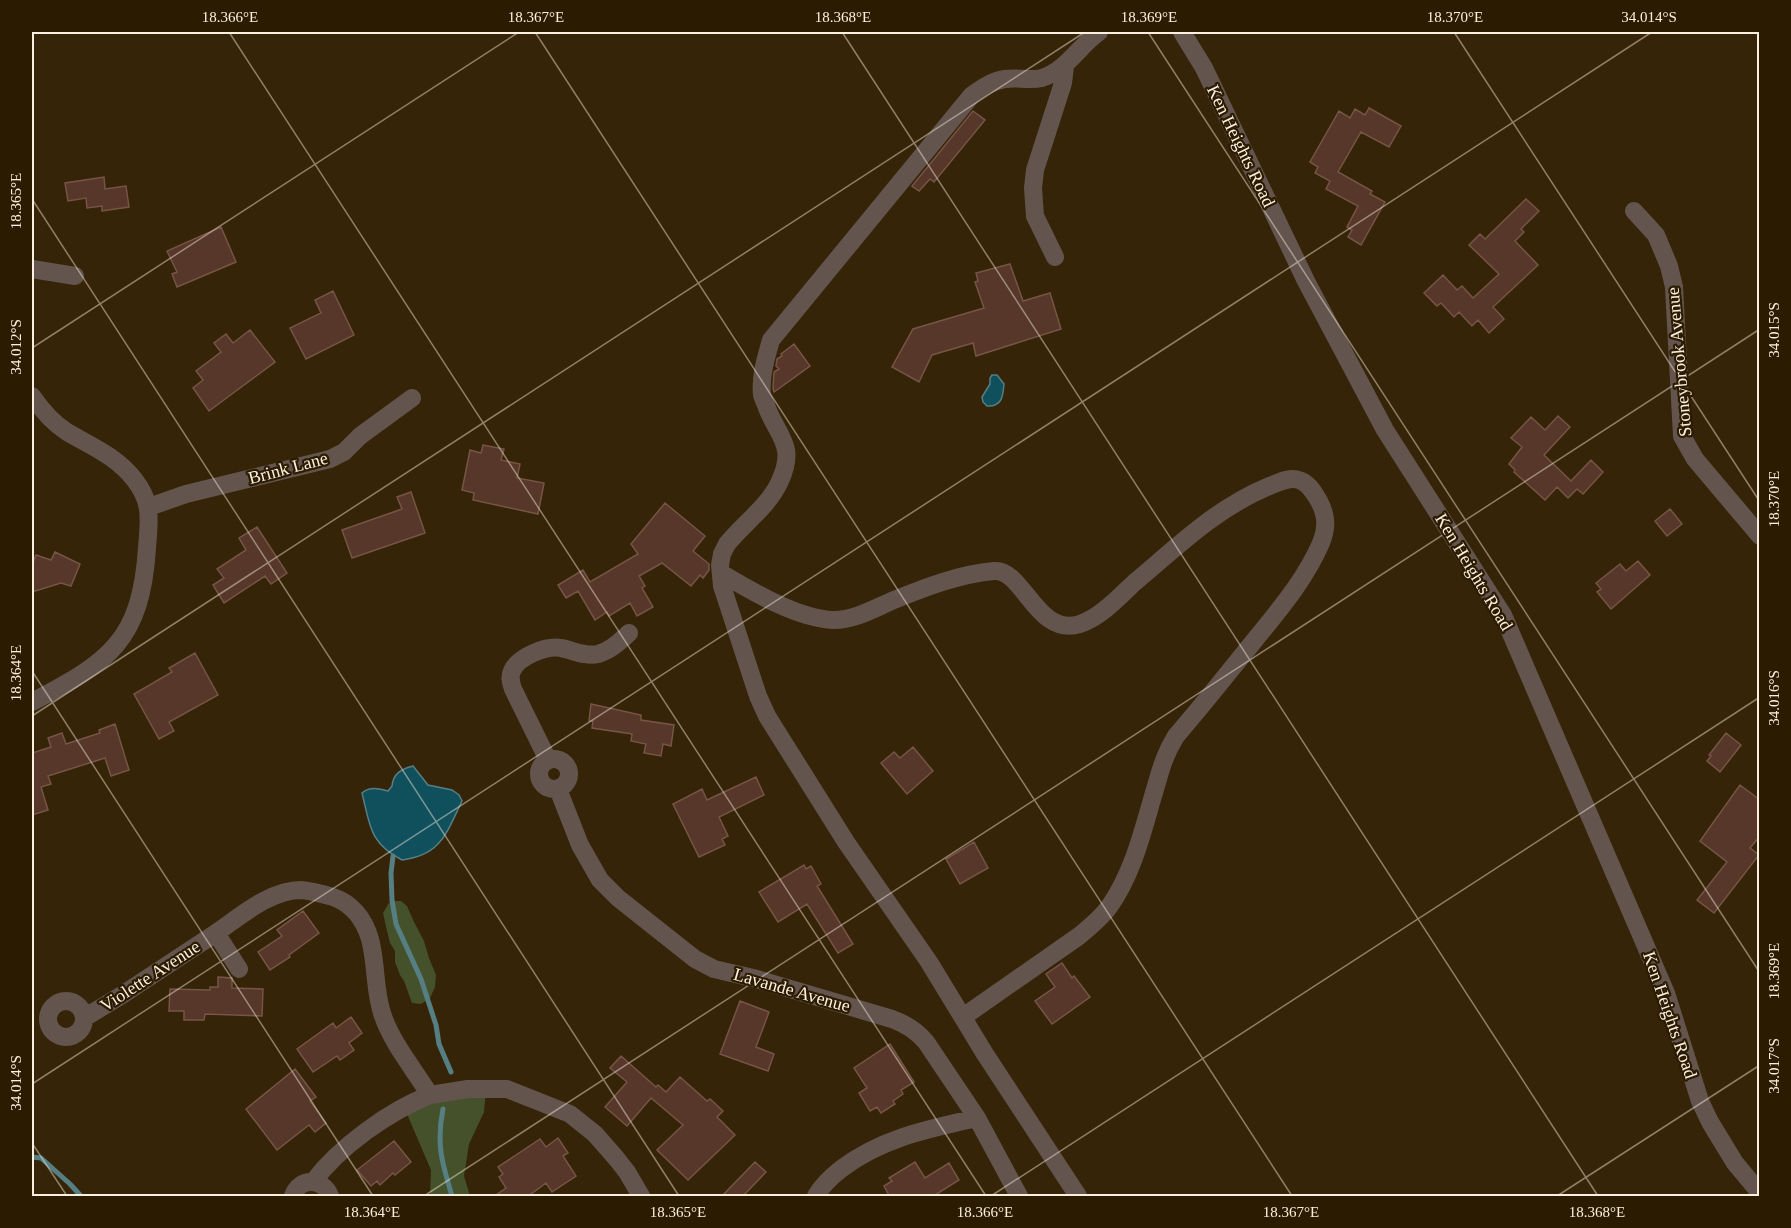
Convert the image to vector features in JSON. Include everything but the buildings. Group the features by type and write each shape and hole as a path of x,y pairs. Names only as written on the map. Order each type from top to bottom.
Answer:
{"street":[{"path":"1078,1197 928,962 846,842 767,716 732,618 722,586 721,573 722,554 727,544 772,495 785,469 787,448 762,395 763,366 771,340 972,95 986,85 1006,79 1023,80 1042,77 1065,66 1077,51 1099,32"},
{"name":"Ken Heights Road","path":"1182,32 1204,68 1306,281 1367,399 1503,615 1666,993 1700,1101 1735,1163 1760,1193"},
{"path":"1055,257 1035,216 1033,188 1035,170 1063,83 1065,66"},
{"name":"Stoneybrook Avenue","path":"1634,211 1656,235 1669,266 1674,287 1682,436 1695,459 1760,536"},
{"path":"32,269 75,276"},
{"path":"32,396 66,431 106,453 126,469 142,491 149,507 144,584 139,606 129,626 108,655 74,680 32,702"},
{"name":"Brink Lane","path":"149,507 186,494 330,459 344,452 360,436 412,398"},
{"path":"721,573 791,609 816,618 834,620 856,616 932,586 996,570 1007,575 1050,619 1062,625 1071,626 1091,619 1188,536 1216,514 1247,496 1292,478 1305,483 1323,509 1327,524 1326,532 1304,577 1176,736 1166,753 1130,869 1109,907 1079,936 963,1017"},
{"name":"Lavande Avenue","path":"629,633 612,648 599,654 581,654 562,648 546,648 525,658 512,670 510,682 548,760 539,770 539,776 545,787 558,789 580,845 605,885 695,959 714,969 753,978 906,1024 917,1031 977,1118 1019,1197"},
{"name":"Violette Avenue","path":"84,1018 271,898 286,892 309,891 344,901 353,907 366,928 378,997 386,1024 430,1095"},
{"name":"Violette Avenue","path":"216,933 239,969"},
{"path":"313,1182 330,1161 353,1142 404,1107 430,1095 468,1089 507,1089 570,1114 595,1134 627,1172 641,1197"},
{"path":"816,1197 831,1177 867,1151 908,1135 977,1118"},
{"path":"293,1197 299,1186 313,1182 324,1187 330,1197"}],"green space":[{"path":"401,901 407,906 424,941 436,975 435,987 430,998 421,1004 412,1003 395,962 395,951 387,931 383,913 389,903"},
{"path":"486,1088 484,1112 469,1144 464,1176 470,1196 430,1196 431,1170 404,1107"}],"water":[{"path":"992,375 997,375 1004,384 1003,393 999,403 987,406 982,397 990,384"},
{"path":"413,766 428,785 452,790 459,795 462,801 446,833 434,848 426,853 402,860 391,854 377,840 369,824 362,793 371,788 388,791 398,773"}],"waterway":[{"path":"393,856 392,900 396,924 421,979 436,1025 439,1044 451,1072"},
{"path":"443,1109 440,1133 441,1153 452,1196"},
{"path":"32,1157 41,1158 81,1196"}]}
